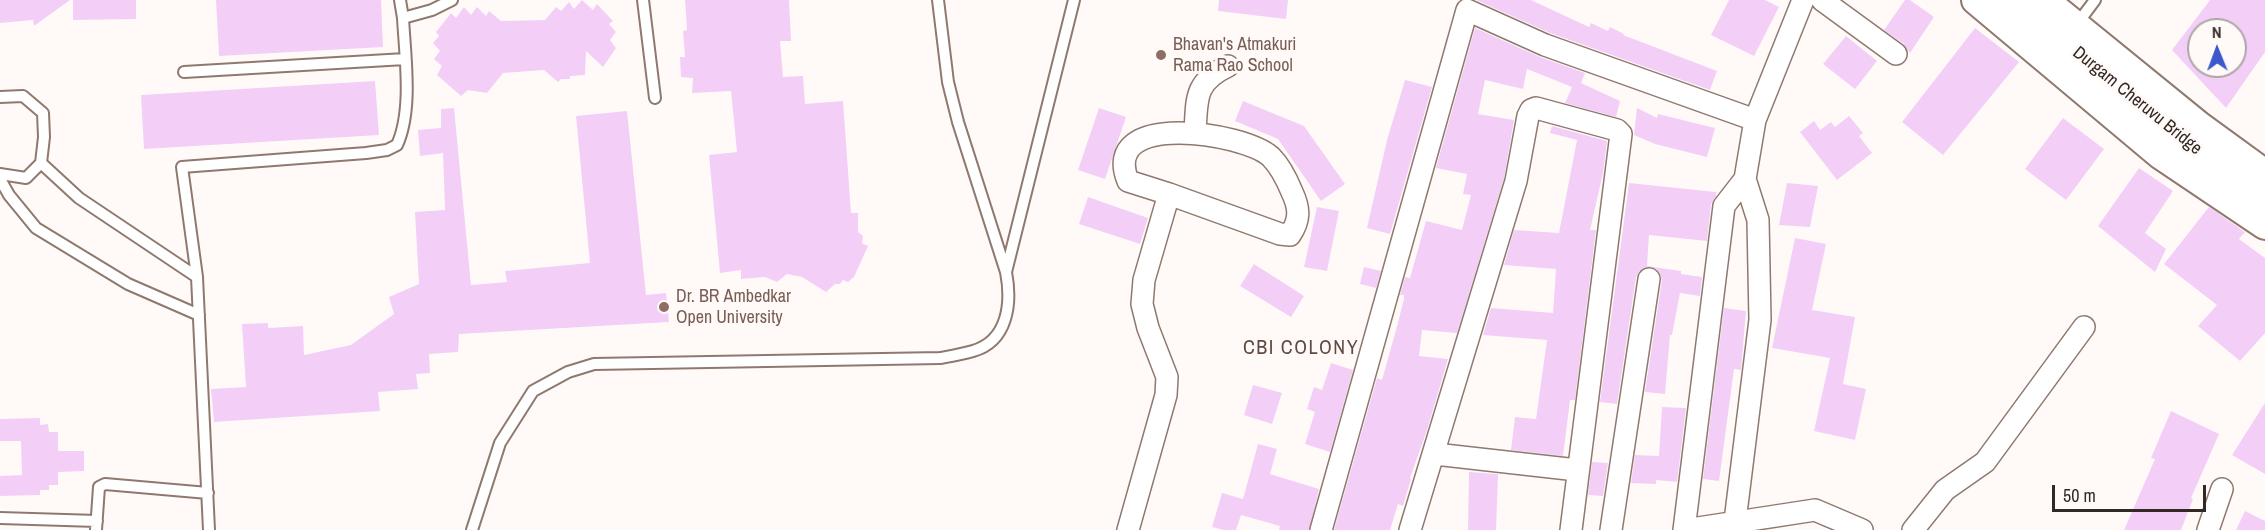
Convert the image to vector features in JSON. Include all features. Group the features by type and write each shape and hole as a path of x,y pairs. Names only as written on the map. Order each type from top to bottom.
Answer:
{"main road":[{"path":"1976,0 2161,155 2265,225"},
{"name":"Durgam Cheruvu Bridge","path":"2010,0 2180,137 2265,200"},
{"name":"Durgam Cheruvu Bridge","path":"2044,0 2199,126 2265,174"},
{"path":"2080,5 2197,108 2265,156"}],"street":[{"path":"1735,521 1760,320 1758,220 1745,179 1755,120 1803,0"},
{"path":"1822,0 1896,54"},
{"path":"1321,530 1467,9 1545,45 1755,120"},
{"path":"1195,133 1197,104 1202,85 1213,73 1228,66"},
{"path":"1410,530 1435,454 1516,181 1528,116 1531,110 1536,108 1617,130 1621,134 1571,530"},
{"path":"1163,133 1195,133 1252,146 1270,157 1287,179 1297,203 1298,224 1290,235 1280,234 1169,194 1128,181 1123,168 1127,151 1144,136 1163,133"},
{"path":"1745,179 1724,206 1684,530 1735,521 1769,523 1815,510 1862,530"},
{"path":"1128,530 1166,395 1167,377 1148,328 1142,304 1144,280 1169,194"},
{"path":"1611,530 1648,279"},
{"path":"1913,530 1945,490 1985,462 2084,327"},
{"path":"1435,454 1577,470"},
{"path":"2208,530 2222,489"}],"lane":[{"path":"209,530 197,277 182,167 366,153 387,150 397,145 404,130 405,59 400,0"},
{"path":"403,18 432,10 452,0"},
{"path":"642,0 655,98"},
{"path":"472,530 500,443 533,391 568,372 594,364 940,358 975,351 994,341 1006,318 1010,289 950,92 940,30 938,0"},
{"path":"1006,272 1074,0"},
{"path":"184,72 405,59"},
{"path":"0,98 23,96 43,113 44,137 41,162 26,178 0,174"},
{"path":"41,162 79,198 197,277"},
{"path":"0,179 9,195 36,228 128,284 199,315"},
{"path":"0,518 96,526 99,487 105,484 207,493"}],"building":[{"path":"0,0 70,0 34,26 33,20 0,23"},
{"path":"73,0 136,0 136,19 73,20"},
{"path":"216,0 381,0 383,47 219,56"},
{"path":"582,0 593,10 597,4 613,21 609,24 616,32 610,40 616,48 603,67 586,51 585,75 570,76 570,79 561,79 558,82 544,70 503,73 487,93 468,90 461,96 437,75 442,66 434,59 440,51 433,43 439,36 436,32 451,13 456,18 464,7 471,15 477,7 486,16 489,11 501,21 545,20 556,7 561,11 569,2 574,9"},
{"path":"685,0 789,0 791,41 780,41 783,77 803,76 805,104 843,101 851,213 858,213 858,232 863,236 862,243 868,246 854,277 848,282 843,280 826,292 802,277 787,274 777,282 765,277 741,279 741,270 720,273 709,155 737,152 731,91 692,93 693,78 681,77 680,57 685,57 683,31 687,30"},
{"path":"1219,0 1288,0 1286,19 1218,11"},
{"path":"1476,0 1531,0 1589,27 1591,23 1608,31 1610,27 1623,35 1717,71 1710,90 1550,33"},
{"path":"1729,0 1765,0 1779,7 1754,56 1711,35"},
{"path":"1905,0 1910,0 1934,17 1910,53 1904,44 1884,30"},
{"path":"2210,0 2265,0 2265,52 2247,78 2247,18 2196,18"},
{"path":"1475,28 1540,57 1585,73 1581,83 1620,101 1616,117 1565,103 1572,87 1527,69 1523,89 1485,80 1478,114 1514,120 1504,178 1457,333 1422,330 1419,356 1448,359 1403,506 1398,504 1390,530 1334,530 1377,378 1382,380 1404,299 1404,295 1400,295 1405,277 1410,278 1426,221 1462,230 1471,195 1463,194 1467,174 1436,168"},
{"path":"1975,28 2019,62 1943,155 1902,122"},
{"path":"2187,30 2187,66 2172,50"},
{"path":"1846,36 1877,61 1855,89 1823,64"},
{"path":"2198,78 2247,78 2226,108"},
{"path":"1405,80 1432,87 1390,234 1367,228 1387,140"},
{"path":"375,81 379,135 144,149 141,95"},
{"path":"1243,101 1304,126 1345,184 1321,201 1278,139 1235,121"},
{"path":"454,108 471,285 507,282 505,271 590,263 576,116 627,111 646,295 666,293 669,322 459,334 458,352 429,354 430,373 416,374 418,389 378,392 380,411 214,422 211,389 246,387 242,324 268,323 268,328 303,326 304,355 351,345 394,314 389,297 419,284 415,212 445,210 443,153 420,156 418,130 441,128 441,109"},
{"path":"1099,108 1126,117 1105,179 1078,170"},
{"path":"1637,108 1657,118 1658,114 1715,128 1707,157 1655,144 1634,135"},
{"path":"1849,116 1863,133 1859,136 1872,153 1837,180 1800,132 1814,121 1820,130 1831,122 1835,127"},
{"path":"2063,118 2104,149 2066,200 2025,169"},
{"path":"1552,126 1607,141 1603,173 1590,230 1596,230 1575,400 1570,400 1563,456 1511,450 1515,417 1536,419 1547,340 1483,335 1491,308 1553,313 1556,269 1504,265 1514,230 1559,233 1577,140 1550,133"},
{"path":"2139,168 2173,191 2145,233 2166,249 2155,272 2098,226"},
{"path":"1629,183 1716,192 1716,196 1711,204 1707,241 1649,235 1647,266 1702,277 1700,296 1680,293 1672,335 1670,335 1665,394 1645,392 1662,280 1657,269 1645,267 1639,271 1636,277 1617,404 1600,402"},
{"path":"1787,183 1818,186 1810,227 1779,225"},
{"path":"1088,197 1148,218 1140,244 1079,224"},
{"path":"1317,207 1339,211 1327,271 1304,267"},
{"path":"2209,207 2245,232 2239,239 2265,258 2265,333 2240,361 2198,326 2217,305 2164,264"},
{"path":"1795,238 1826,244 1812,310 1855,317 1843,384 1866,389 1855,440 1814,431 1830,358 1772,348"},
{"path":"1254,264 1304,296 1291,317 1240,286"},
{"path":"1364,267 1381,271 1376,288 1360,284"},
{"path":"1724,308 1746,311 1741,370 1734,369 1719,481 1703,479"},
{"path":"1331,363 1353,370 1330,452 1305,444 1315,412 1307,409 1314,387 1322,390"},
{"path":"1253,385 1282,393 1272,424 1244,415"},
{"path":"2265,403 2265,474 2232,455"},
{"path":"1662,407 1686,408 1677,482 1656,480 1656,484 1631,483 1635,455 1659,456"},
{"path":"2171,411 2219,434 2191,498 2193,499 2181,530 2124,530 2155,459 2151,458"},
{"path":"40,418 40,425 48,424 49,432 58,432 58,451 84,451 84,471 58,472 58,485 49,485 49,490 40,490 40,495 0,496 0,476 22,475 21,441 0,441 0,419"},
{"path":"1258,444 1277,449 1270,474 1319,489 1309,530 1279,530 1280,526 1241,515 1236,530 1212,527 1222,493 1243,499"},
{"path":"1592,462 1608,463 1603,496 1588,495"},
{"path":"1469,472 1498,474 1496,530 1468,530"},
{"path":"2245,511 2265,521 2265,530 2236,530"}],"place":[{"name":"Bhavan's Atmakuri Rama Rao School","path":"1161,55"},
{"name":"Dr. BR Ambedkar Open University","path":"664,307"}],"district":[{"name":"CBI COLONY","path":"1301,349"}]}
